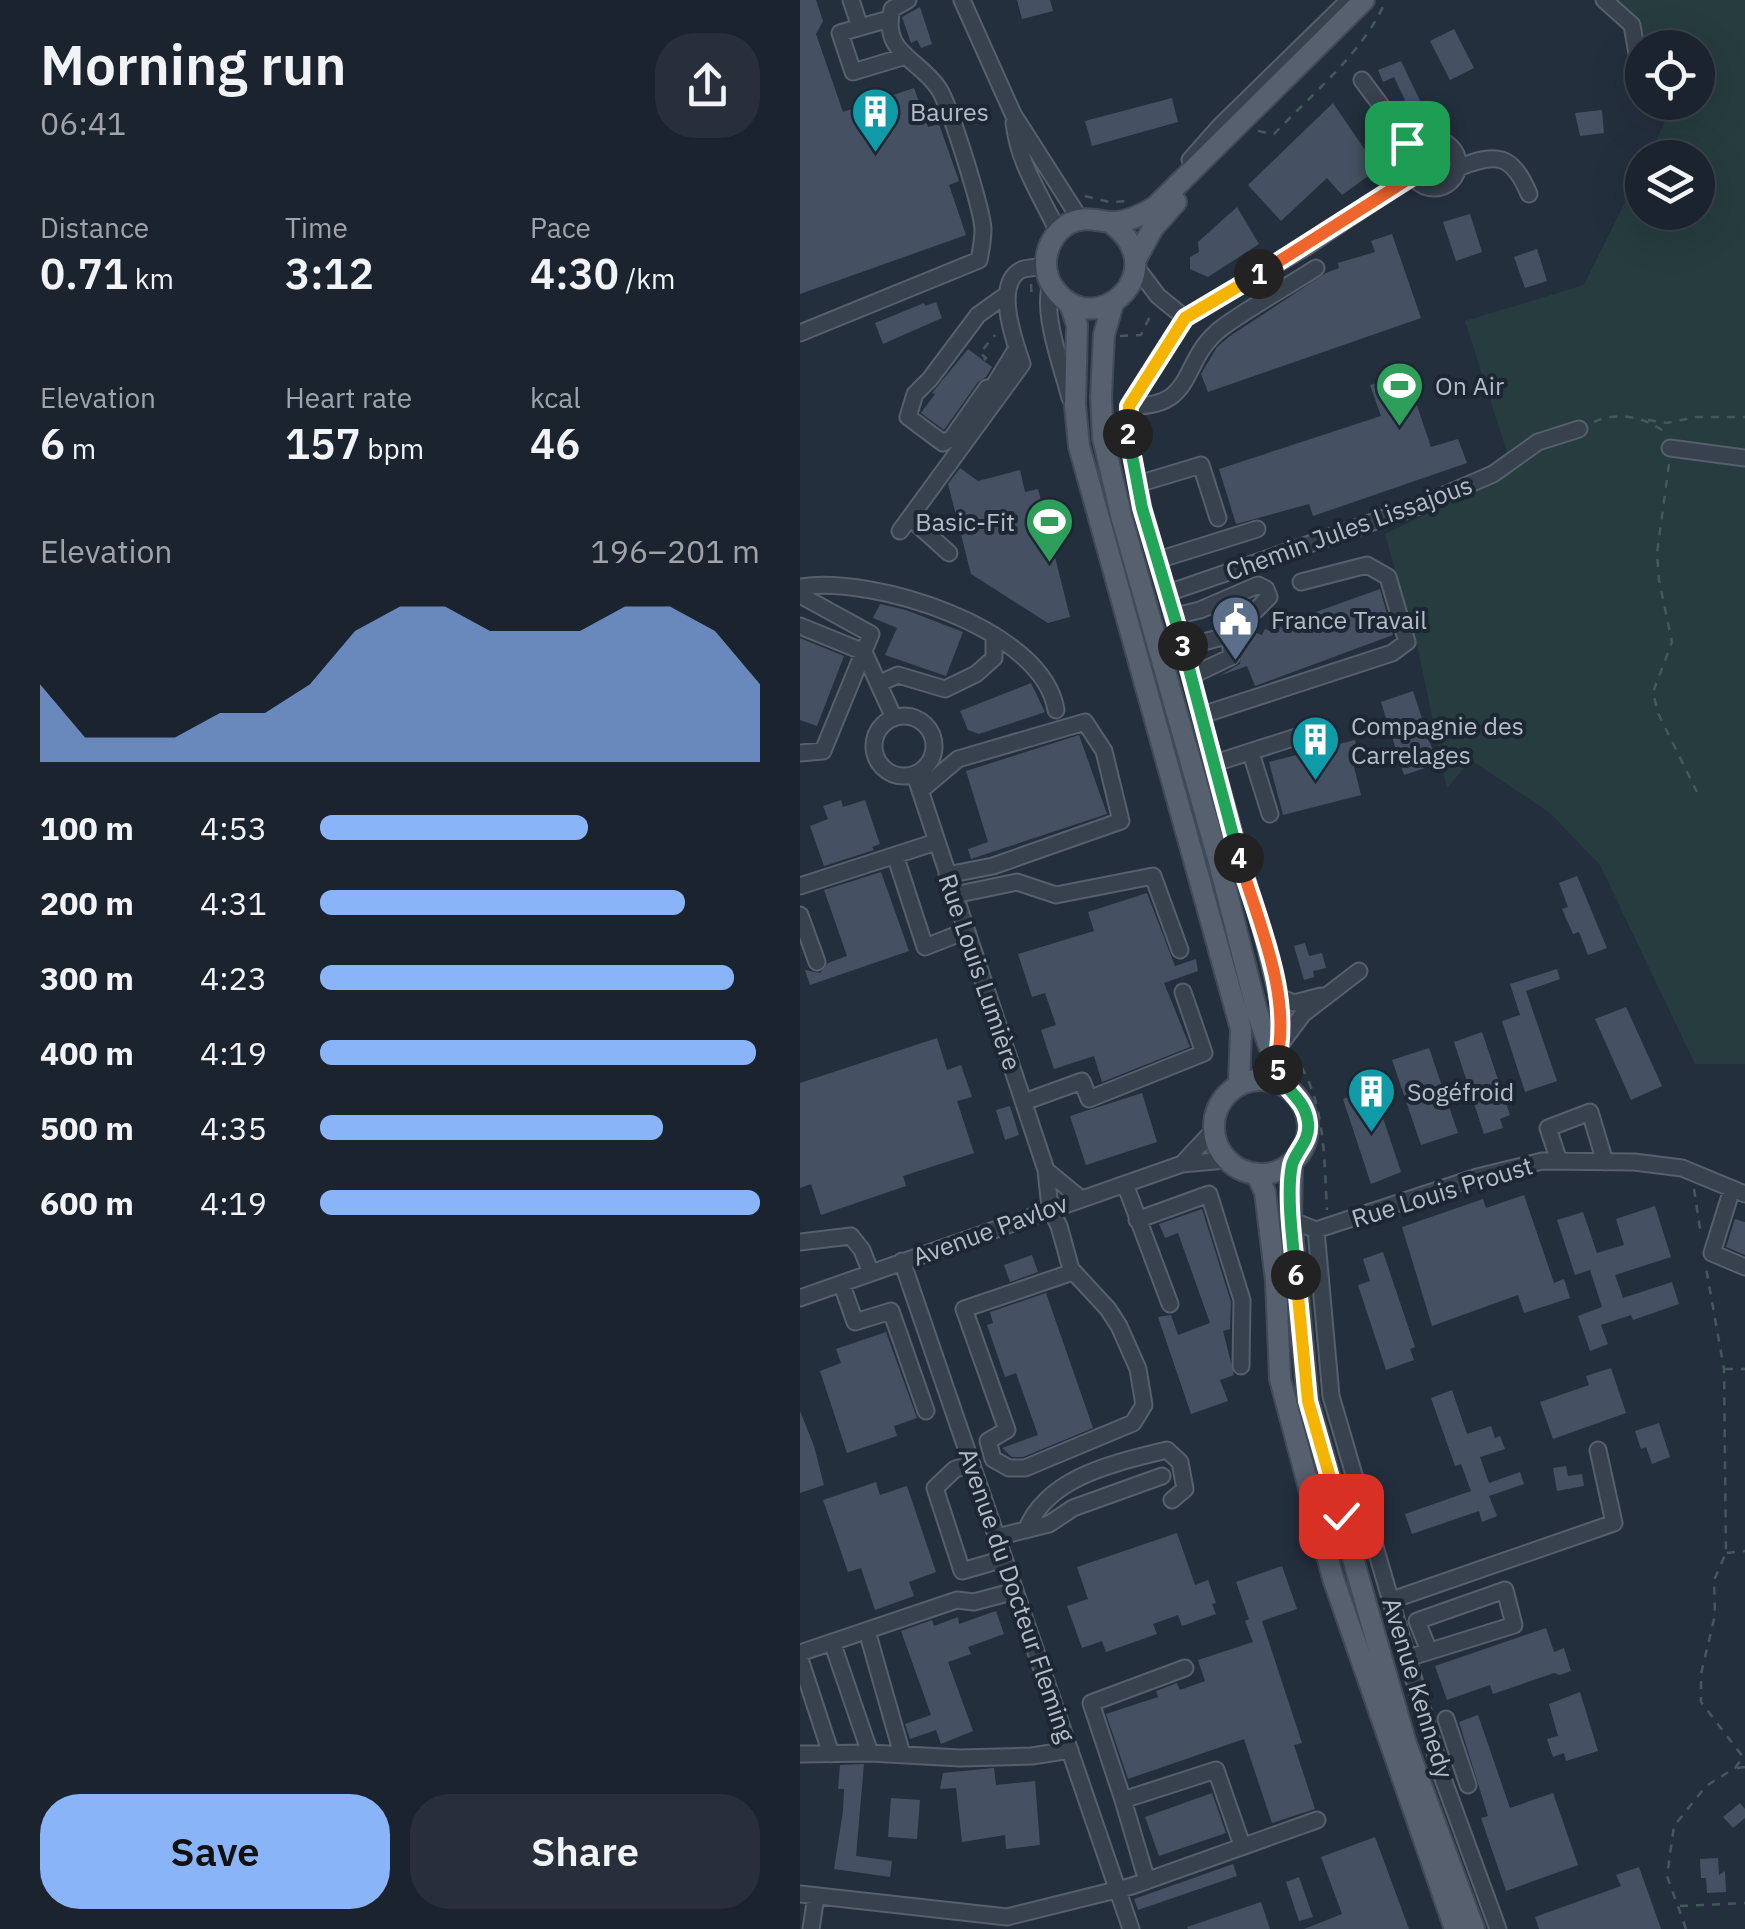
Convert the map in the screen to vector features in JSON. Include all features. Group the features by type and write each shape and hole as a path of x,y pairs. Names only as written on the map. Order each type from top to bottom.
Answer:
{"main road":[{"path":"1239,1084 1241,1029 1084,464 1076,420 1077,326 1070,304 1048,275 1051,242 1058,232 1097,220 1128,220 1155,207 1364,0"},
{"path":"1198,166 1171,210 1153,228 1136,263 1132,282 1119,298 1104,335 1100,396 1103,438 1122,519 1220,862 1257,1012 1283,1085"},
{"path":"1097,220 1132,244 1136,263"},
{"path":"1070,304 1099,308 1119,298"},
{"path":"1269,1080 1283,1085 1295,1094 1308,1121 1302,1151 1292,1162 1270,1174 1246,1172 1226,1160 1213,1130 1219,1104 1239,1084 1269,1080"},
{"name":"Avenue Kennedy","path":"1292,1162 1292,1220 1308,1401 1406,1744 1474,1929"},
{"name":"Avenue Kennedy","path":"1257,1174 1265,1192 1276,1281 1280,1379 1332,1578 1455,1929"}],"street":[{"path":"851,0 860,27"},
{"path":"875,0 898,6"},
{"path":"962,0 1013,114 1097,220 1128,212 1170,186 1220,126 1349,0"},
{"path":"1604,0 1633,30"},
{"path":"898,6 860,27 840,33 853,72 906,56"},
{"path":"800,333 980,260 983,226 957,133 939,89 896,46 888,26 898,6"},
{"path":"1362,80 1414,150"},
{"path":"1013,114 1017,148 1028,178 1058,232"},
{"path":"1427,141 1443,142 1455,152 1458,168 1451,181 1438,188 1423,186 1413,176 1410,163 1414,150 1427,141"},
{"path":"1458,168 1486,158 1499,158 1516,169 1529,194"},
{"path":"1276,1064 1283,1018 1138,484 1126,427 1129,406 1185,318 1306,247 1413,176"},
{"path":"1136,263 1158,296 1185,318"},
{"path":"1129,406 1156,407 1182,388 1196,356 1220,330 1316,268"},
{"path":"1006,295 1022,364 943,443 908,417 915,394 978,315 1006,295 1022,270 1048,275 1052,324 1076,420"},
{"path":"1119,298 1158,296"},
{"path":"950,554 905,524 1017,348"},
{"name":"Chemin Jules Lissajous","path":"1168,592 1419,506 1493,474 1538,442 1579,429"},
{"path":"1670,448 1745,458"},
{"path":"1138,484 1201,465 1218,518"},
{"path":"1158,560 1257,529"},
{"path":"1202,715 1392,652 1406,642 1388,577 1367,564 1301,582"},
{"path":"800,586 821,583 886,590 975,624 1013,645 1054,694 1056,710"},
{"path":"1175,616 1200,610 1258,585 1266,589 1269,598 1231,636 1183,647"},
{"path":"800,595 870,634 823,751 800,752"},
{"path":"800,626 864,652 894,718"},
{"path":"880,683 898,676 945,689 976,674 994,658 994,635"},
{"path":"1191,676 1231,657 1231,636"},
{"path":"917,783 932,759 933,736 917,719 894,718 878,731 874,752 885,770 917,783 958,759 1085,722 1104,751 1121,822 993,866 947,875"},
{"path":"1214,763 1318,730"},
{"path":"1252,753 1270,814"},
{"name":"Rue Louis Lumière","path":"917,783 1046,1170 1050,1208 1074,1272"},
{"path":"800,886 936,842"},
{"path":"896,856 925,947 966,931"},
{"path":"954,895 1018,882 1056,895 1153,876 1180,950"},
{"path":"800,915 817,962"},
{"path":"1282,1042 1303,1014 1359,971"},
{"path":"1024,1102 1082,1082 1090,1099 1204,1054 1183,992"},
{"path":"1277,996 1294,1002 1325,995"},
{"path":"1558,1162 1548,1128 1590,1112 1605,1162"},
{"name":"Avenue Pavlov","path":"1182,1164 1213,1130"},
{"name":"Avenue Pavlov","path":"800,1298 1182,1164 1226,1160"},
{"name":"Rue Louis Proust","path":"1322,1228 1477,1177 1542,1161 1634,1162 1693,1172 1738,1191"},
{"path":"1046,1170 1080,1198"},
{"path":"1124,1184 1170,1304"},
{"path":"1738,1191 1712,1254 1745,1266"},
{"path":"1137,1220 1209,1194 1242,1300 1241,1366"},
{"path":"1292,1220 1322,1228 1331,1396 1442,1776 1498,1929"},
{"path":"800,1242 851,1236 862,1250 871,1273"},
{"name":"Avenue du Docteur Fleming","path":"902,1261 1131,1929"},
{"path":"1074,1272 1119,1326 1138,1369 1144,1405 1134,1423 1026,1468 1009,1468 993,1459 988,1440 1007,1430 964,1309 1074,1272"},
{"path":"842,1284 855,1322 891,1312 926,1412"},
{"path":"1026,1530 1034,1509 1068,1484 1106,1466 1167,1450 1180,1462 1185,1488 1172,1500"},
{"path":"1392,1600 1614,1523 1598,1450"},
{"path":"972,1464 955,1470 936,1488 962,1571 1004,1558"},
{"path":"997,1538 1049,1524 1073,1508 1162,1476"},
{"path":"830,1754 800,1656 957,1600 974,1602 1015,1590"},
{"path":"1408,1658 1514,1624 1505,1590 1417,1622 1429,1651"},
{"path":"867,1631 902,1754"},
{"path":"832,1642 870,1753"},
{"path":"1147,1881 1092,1703 1184,1668"},
{"path":"1446,1719 1468,1785"},
{"path":"800,1754 960,1758 1032,1756 1070,1750"},
{"path":"1124,1800 1216,1770 1242,1845"},
{"path":"811,1929 808,1895 1007,1917 1147,1881 1317,1820"}],"path":[{"path":"1252,130 1274,134 1376,25 1386,0"},
{"path":"1114,335 1141,335 1158,296"},
{"path":"984,360 980,354 997,333 1005,331"},
{"path":"1579,429 1610,415 1667,423 1696,417 1745,417"},
{"path":"1646,419 1665,432 1670,448 1657,553 1658,580 1672,642 1654,692 1658,714 1697,792"},
{"path":"1282,1042 1298,1061 1313,1098 1323,1144 1322,1228"},
{"path":"1693,1172 1702,1243"},
{"path":"1686,1929 1667,1876 1674,1826 1706,1786 1735,1768 1744,1757 1701,1702 1702,1674 1715,1615 1714,1580 1726,1553 1724,1369 1705,1259"},
{"path":"1724,1369 1745,1370"},
{"path":"1726,1553 1745,1551"},
{"path":"1735,1768 1745,1766"},
{"path":"1679,1906 1745,1903"}],"green space":[{"path":"1616,0 1745,0 1745,1064 1695,1064 1600,865 1550,813 1471,760 1447,788 1419,654 1385,534 1513,471 1465,321 1584,285 1625,202 1625,230 1715,230 1715,140 1656,140 1666,120 1715,120 1715,30 1633,30"}],"building":[{"name":"Baures","path":"800,0 816,0 823,21 816,34 843,112 914,88 928,127 939,124 959,181 949,185 966,235 800,294"},
{"path":"1017,0 1050,0 1053,11 1022,19"},
{"path":"920,7 932,44 921,48 917,40 911,43 902,17"},
{"path":"1454,29 1474,68 1450,80 1430,41"},
{"path":"1401,61 1423,107 1403,116 1395,105 1405,100 1394,77 1383,82 1378,70"},
{"path":"1172,98 1178,122 1092,146 1085,121"},
{"path":"1333,103 1378,169 1342,195 1327,178 1281,221 1248,185"},
{"path":"1602,110 1604,133 1580,136 1575,113"},
{"path":"1237,207 1259,244 1208,277 1190,269 1190,257 1199,252 1198,242"},
{"path":"1470,214 1482,252 1456,261 1443,222"},
{"path":"1392,234 1421,318 1208,392 1201,374 1217,347 1339,268 1338,263 1375,252 1371,241"},
{"path":"1537,249 1547,281 1525,288 1514,257"},
{"path":"936,302 942,318 883,344 875,323"},
{"path":"968,349 992,367 944,430 921,413"},
{"path":"1406,373 1431,447 1458,439 1467,463 1313,516 1309,504 1236,524 1219,469 1381,416 1370,385"},
{"path":"960,468 978,481 1020,470 1025,492 1038,489 1070,617 1048,623 971,574 948,484"},
{"path":"1380,589 1393,635 1255,686 1247,666 1219,676 1240,664 1242,640 1246,636 1251,638 1254,632 1262,635 1265,629 1272,632 1276,626 1284,628 1286,622 1293,626 1299,618"},
{"path":"880,604 963,632 946,676 885,655 897,628 873,618"},
{"path":"800,638 844,656 817,726 800,720"},
{"path":"1031,683 1045,712 979,734 968,730 960,711"},
{"path":"1413,691 1437,764 1404,775 1381,702"},
{"path":"1079,735 1107,814 971,859 968,849 988,842 966,771"},
{"name":"Compagnie des Carrelages","path":"1355,740 1361,765 1354,767 1361,795 1283,815 1269,762"},
{"path":"841,800 843,807 865,800 880,844 872,847 874,850 824,866 810,826 828,819 823,806"},
{"path":"881,872 909,951 810,985 805,970 820,973 828,963 847,956 824,890"},
{"path":"1577,876 1607,948 1588,955 1579,932 1573,934 1562,909 1568,907 1559,883"},
{"path":"1147,893 1175,966 1196,959 1198,971 1164,983 1190,1047 1102,1082 1094,1056 1054,1069 1041,1030 1056,1025 1045,993 1032,997 1018,954 1094,931 1088,912"},
{"path":"1305,943 1309,956 1322,953 1326,968 1313,971 1314,977 1304,980 1294,946"},
{"path":"1557,969 1560,979 1526,991 1557,1081 1525,1092 1502,1021 1520,1015 1510,984"},
{"path":"1626,1007 1662,1086 1631,1100 1595,1019"},
{"path":"1482,1032 1510,1115 1500,1119 1503,1128 1484,1134 1454,1042"},
{"path":"937,1038 947,1070 961,1065 972,1097 957,1101 974,1153 903,1176 906,1186 821,1215 811,1184 800,1188 800,1083"},
{"path":"1429,1048 1458,1133 1421,1145 1392,1060"},
{"name":"Sogéfroid","path":"1373,1088 1401,1172 1371,1184 1343,1099"},
{"path":"1142,1093 1157,1142 1086,1165 1070,1116"},
{"path":"1010,1106 1019,1135 1005,1140 996,1110"},
{"path":"1524,1195 1554,1283 1564,1279 1570,1298 1524,1313 1518,1295 1432,1326 1402,1227 1483,1199 1486,1208"},
{"path":"1655,1206 1671,1257 1615,1275 1623,1298 1672,1282 1679,1304 1633,1320 1631,1315 1601,1325 1608,1344 1590,1351 1578,1316 1602,1307 1590,1270 1575,1275 1557,1220 1583,1212 1597,1253 1624,1245 1616,1219"},
{"path":"1202,1209 1231,1302 1230,1329 1223,1331 1234,1375 1220,1380 1228,1401 1191,1414 1158,1317 1171,1315 1178,1335 1210,1323 1178,1233 1165,1238 1159,1224"},
{"path":"1735,1219 1745,1222 1745,1255 1726,1247"},
{"path":"1383,1252 1415,1347 1410,1349 1414,1360 1386,1370 1358,1285 1370,1281 1363,1259"},
{"path":"1032,1255 1038,1272 1010,1282 1004,1265"},
{"path":"1046,1293 1093,1428 1023,1457 1012,1457 1002,1448 1038,1435 1016,1373 1005,1377 987,1325 993,1323 990,1312"},
{"path":"886,1332 917,1418 894,1426 897,1436 847,1453 820,1371 841,1363 836,1349"},
{"path":"1611,1368 1626,1413 1553,1439 1540,1402 1589,1385 1586,1376"},
{"path":"1452,1390 1467,1434 1491,1426 1495,1438 1500,1436 1505,1449 1480,1457 1489,1483 1520,1472 1524,1484 1489,1496 1497,1516 1482,1522 1479,1511 1412,1534 1405,1514 1471,1491 1461,1464 1455,1466 1431,1398"},
{"path":"800,1411 824,1485 800,1493"},
{"path":"1659,1423 1670,1457 1652,1464 1635,1431"},
{"path":"1566,1466 1568,1476 1582,1474 1584,1486 1557,1491 1553,1468"},
{"path":"876,1482 880,1495 907,1486 936,1572 909,1582 914,1596 875,1610 861,1568 848,1572 823,1500"},
{"path":"1177,1533 1195,1585 1208,1580 1216,1614 1182,1626 1178,1615 1153,1624 1157,1634 1106,1652 1102,1641 1082,1648 1067,1606 1088,1599 1077,1567"},
{"path":"1282,1566 1297,1609 1262,1621 1302,1743 1294,1745 1315,1809 1272,1823 1244,1739 1128,1779 1106,1714 1158,1697 1156,1691 1177,1683 1180,1690 1205,1681 1198,1660 1253,1642 1236,1582"},
{"path":"996,1611 1004,1634 968,1647 971,1654 948,1662 973,1731 941,1744 936,1730 910,1739 905,1724 931,1715 901,1631 932,1620 934,1626 958,1617 959,1624"},
{"path":"1546,1628 1554,1652 1564,1648 1571,1671 1493,1694 1490,1685 1447,1700 1435,1666"},
{"path":"1580,1692 1598,1751 1566,1761 1564,1753 1553,1757 1547,1739 1558,1736 1549,1704"},
{"path":"1478,1715 1510,1808 1553,1793 1578,1865 1506,1891 1481,1818 1488,1816 1459,1722"},
{"path":"864,1764 856,1856 892,1861 890,1877 834,1869 843,1811 844,1789 838,1789 840,1765"},
{"path":"994,1768 996,1785 1035,1781 1040,1845 1006,1849 1005,1835 962,1842 956,1788 940,1789 943,1773"},
{"path":"1212,1793 1226,1833 1159,1856 1145,1817"},
{"path":"891,1798 920,1800 917,1839 888,1837"},
{"path":"1740,1803 1745,1818 1733,1828 1723,1817"},
{"path":"1375,1837 1409,1929 1304,1929 1342,1914 1321,1857"},
{"path":"1718,1858 1719,1875 1725,1871 1726,1892 1707,1893 1700,1859"},
{"path":"1233,1864 1237,1876 1138,1910 1134,1899"},
{"path":"1639,1867 1661,1929 1539,1929 1535,1917 1621,1886 1616,1875"},
{"path":"1299,1877 1313,1917 1299,1921 1286,1882"},
{"path":"1261,1902 1270,1929 1187,1927"}],"place":[{"name":"Baures","path":"875,154"},
{"name":"On Air","path":"1400,428"},
{"name":"Basic-Fit","path":"1050,564"},
{"name":"France Travail","path":"1236,662"},
{"name":"Compagnie des Carrelages","path":"1316,782"},
{"name":"Sogéfroid","path":"1372,1134"}],"route":[{"path":"1341,1516 1308,1401 1296,1281 1292,1162 1302,1151 1308,1121 1295,1094 1283,1085 1276,1064 1283,1018 1142,508 1126,427 1129,406 1185,318 1306,247 1413,176 1410,163 1414,150 1407,143"}]}
